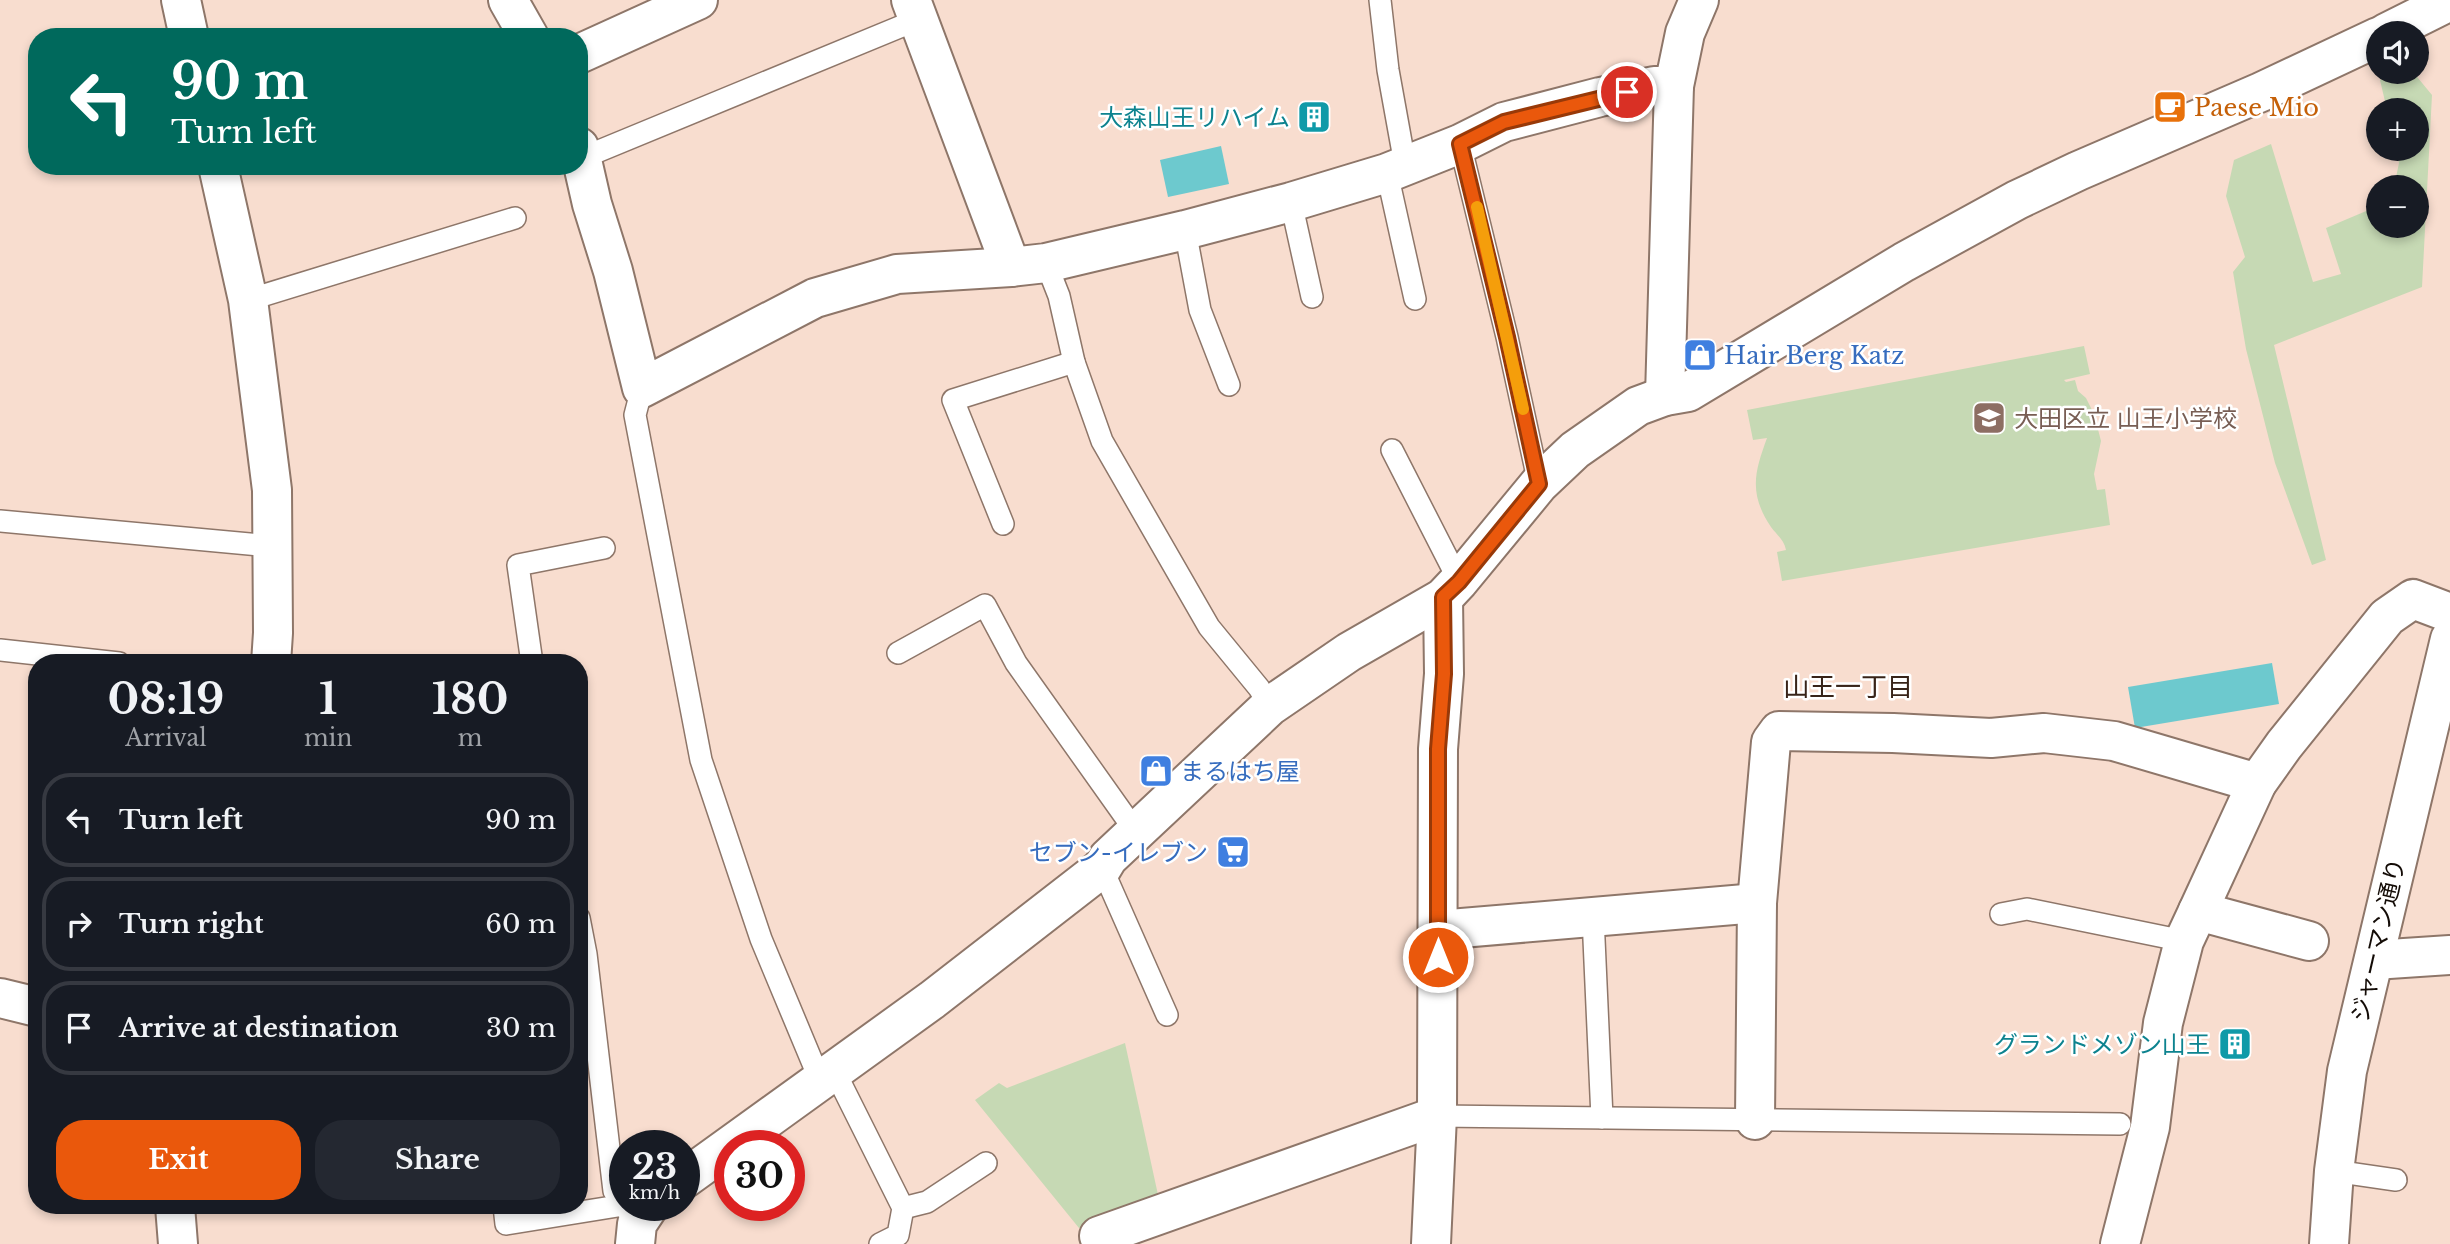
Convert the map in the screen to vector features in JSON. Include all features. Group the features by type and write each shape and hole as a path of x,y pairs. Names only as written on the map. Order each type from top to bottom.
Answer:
{"street":[{"path":"181,0 187,28"},
{"path":"508,0 524,28"},
{"path":"588,50 698,0"},
{"path":"1665,396 1674,86 1685,33 1699,0"},
{"path":"2409,21 2446,2"},
{"path":"915,9 1028,265"},
{"path":"700,1168 826,1077 1102,868 1108,858 1270,706 1349,652 1451,589 1539,484 1575,450 1638,406 1665,396 1689,392 1904,262 2017,200 2366,43"},
{"path":"585,175 642,388 698,354 815,298 885,277 912,272 1028,265 1185,230 1291,202 1396,168 1460,144 1504,122 1600,97 1654,86 1674,86"},
{"path":"220,175 248,300 272,490 272,654"},
{"path":"1431,1244 1437,1116 1438,749 1451,589"},
{"path":"2120,1244 2150,1127 2163,1023 2191,926 2257,783 2284,745 2387,617 2413,598 2450,613"},
{"name":"ジャーマン通り","path":"2329,1244 2333,1171 2347,1071 2450,639"},
{"path":"1755,1120 1757,903 1771,742 1779,731 1991,738 2045,733 2114,741 2257,783"},
{"path":"1438,930 1757,903"},
{"path":"2191,926 2309,941"},
{"path":"2374,960 2450,955"},
{"path":"0,998 28,1005"},
{"path":"1099,1236 1437,1116"},
{"path":"176,1214 178,1244"}],"lane":[{"path":"1380,0 1396,168 1415,299"},
{"path":"588,149 915,9"},
{"path":"1460,144 1498,298 1539,484"},
{"path":"1291,202 1312,297"},
{"path":"248,300 516,218"},
{"path":"1185,230 1200,310 1229,385"},
{"path":"1028,265 1059,296 1074,362 1102,441 1209,627 1259,688 1270,706"},
{"path":"1003,524 953,400 1074,362"},
{"path":"642,388 635,415 701,760 761,939 814,1066 826,1077 903,1208 898,1235 880,1244"},
{"path":"1392,450 1451,589"},
{"path":"0,521 271,545"},
{"path":"531,654 518,565 604,548"},
{"path":"898,653 985,604 1016,663 1136,832"},
{"path":"0,650 37,654"},
{"path":"1102,868 1167,1015"},
{"path":"2001,914 2027,909 2191,926"},
{"path":"1593,917 1602,1118"},
{"path":"588,1041 609,1162"},
{"path":"1437,1116 2120,1124"},
{"path":"903,1208 927,1202 986,1163"},
{"path":"2333,1171 2396,1180"},
{"path":"505,1214 506,1224 609,1221"}],"green space":[{"path":"2381,84 2423,84 2432,95 2429,153 2429,98 2384,98"},
{"path":"2271,144 2313,282 2341,274 2326,228 2366,211 2366,238 2425,238 2422,287 2274,345 2326,560 2312,565 2275,463 2246,349 2233,272 2245,257 2226,196 2234,160"},
{"path":"2429,161 2428,175 2396,175 2399,163"},
{"path":"2084,346 2090,374 2064,380 2075,380 2078,391 2086,398 2094,414 2101,441 2094,474 2097,490 2105,489 2110,525 1782,581 1777,552 1786,550 1785,546 1764,515 1756,493 1759,461 1767,438 1753,440 1747,410"},
{"path":"1125,1043 1160,1204 1079,1228 975,1100 999,1083 1007,1088"}],"water":[{"path":"1221,146 1229,184 1168,197 1160,160"},
{"path":"2272,663 2279,704 2135,728 2128,687"}],"slow traffic":[{"path":"1477,207 1523,409"}],"place":[{"name":"Paese Mio","path":"2170,107"},
{"name":"大森山王リハイム","path":"1314,117"},
{"name":"Hair Berg Katz","path":"1700,355"},
{"name":"大田区立 山王小学校","path":"1989,418"},
{"name":"まるはち屋","path":"1156,771"},
{"name":"セブン-イレブン","path":"1233,852"},
{"name":"グランドメゾン山王","path":"2235,1044"}],"district":[{"name":"山王一丁目","path":"1848,687"}],"route":[{"path":"1438,957 1438,749 1444,674 1443,597 1459,582 1539,484 1460,144 1504,122 1627,92"}]}
